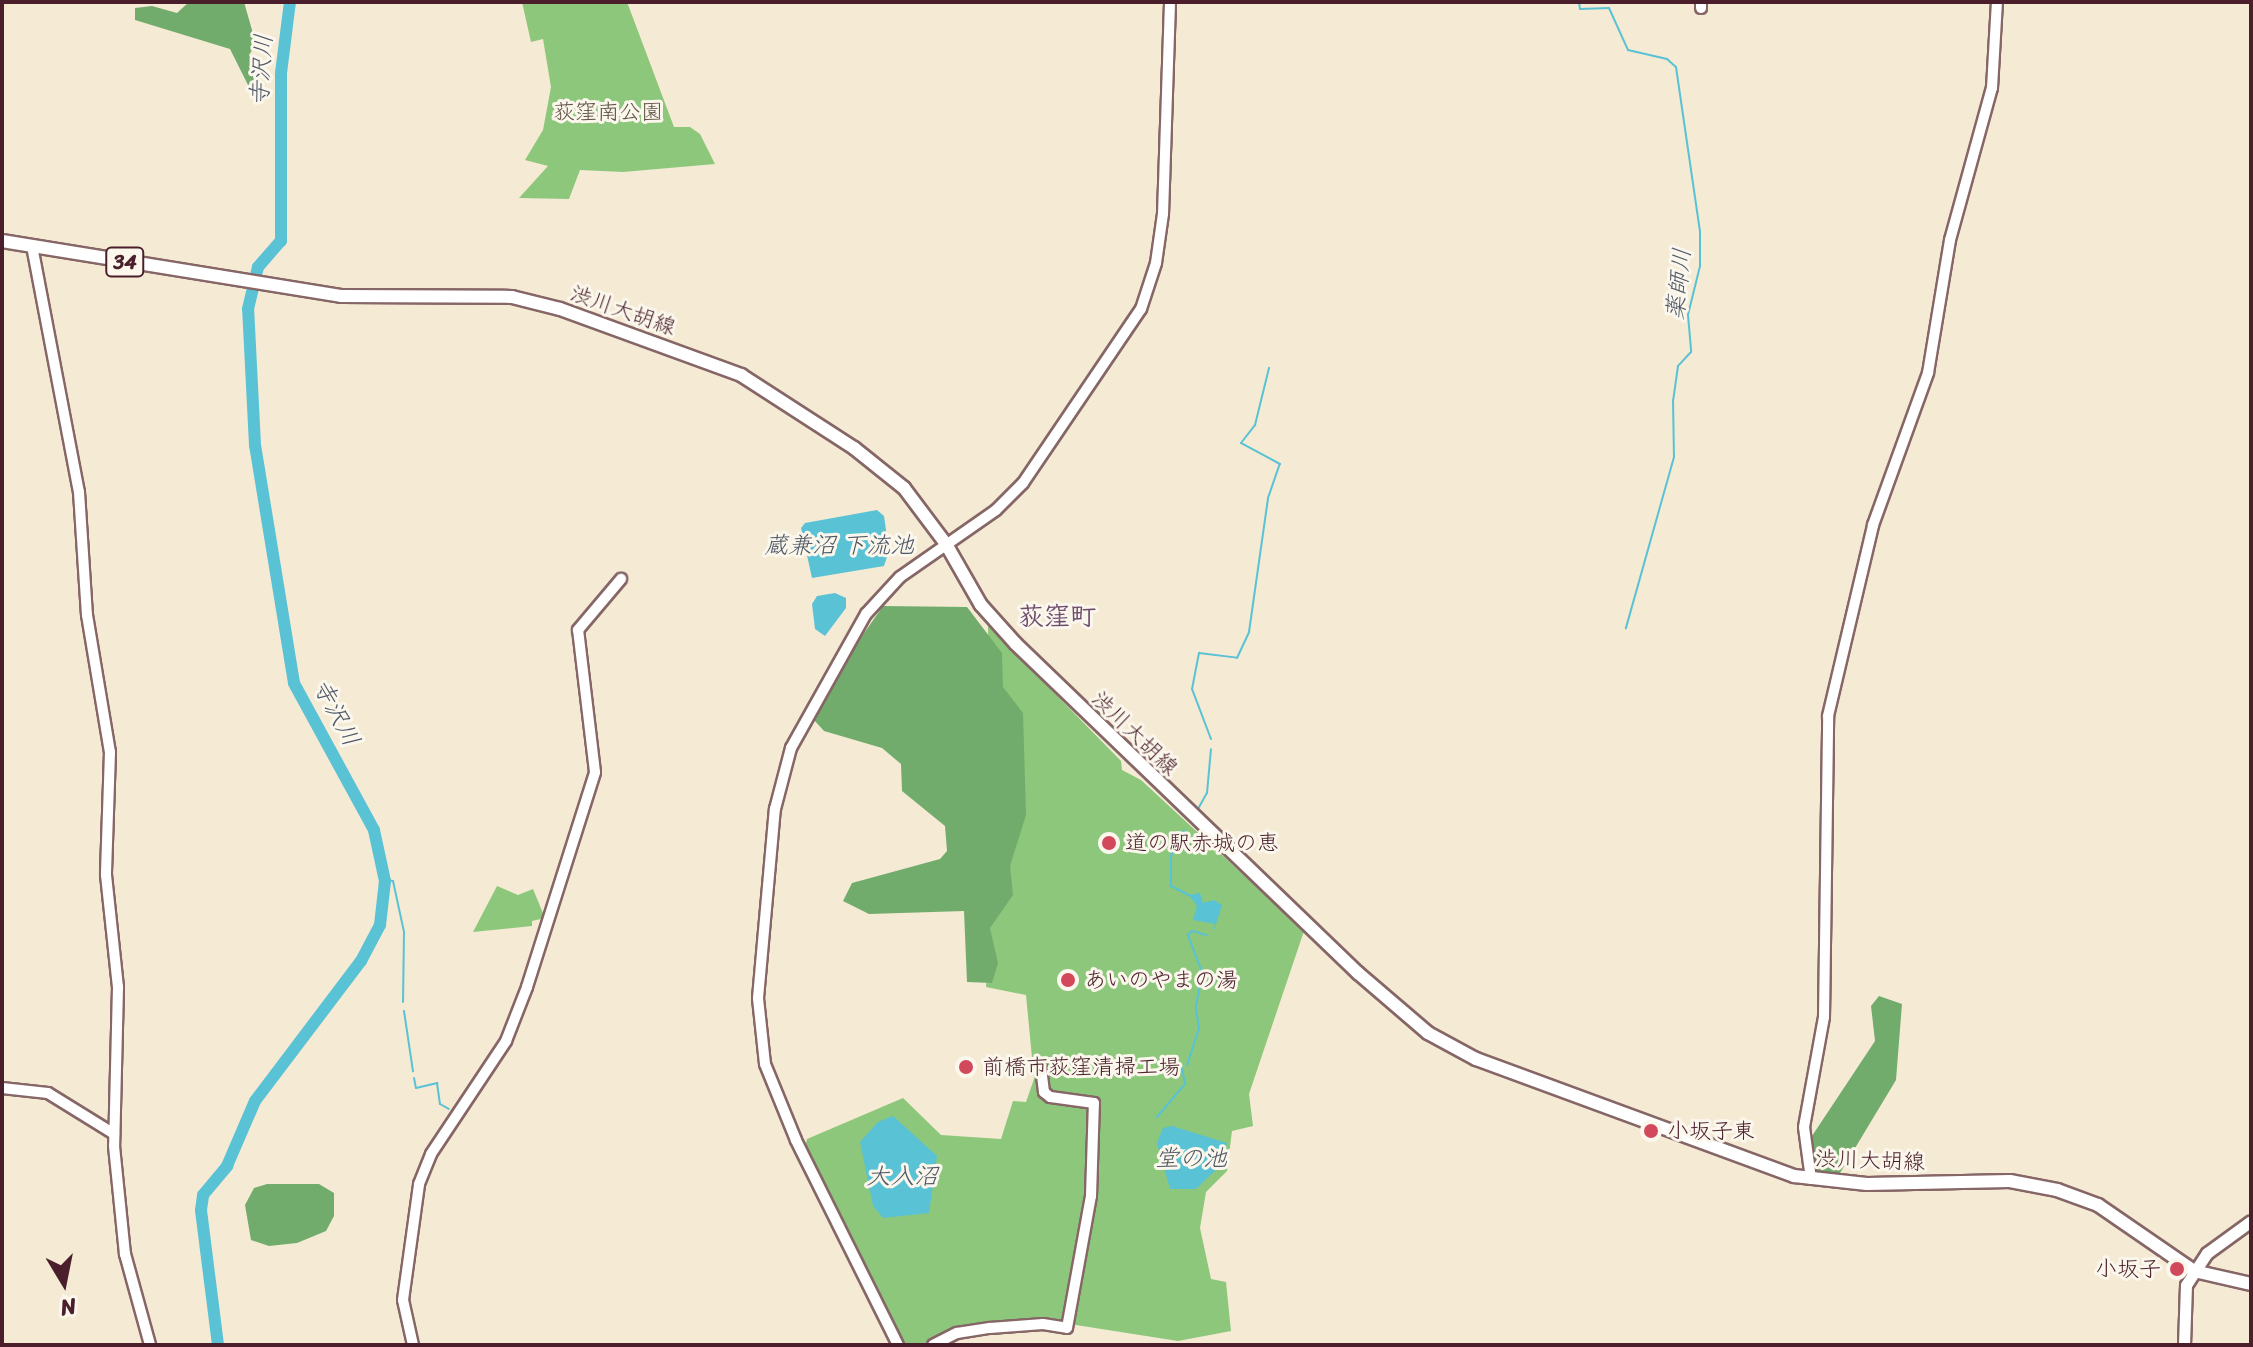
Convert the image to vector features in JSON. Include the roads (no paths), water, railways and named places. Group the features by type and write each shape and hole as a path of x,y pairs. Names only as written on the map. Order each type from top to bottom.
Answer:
{"main road":[{"name":"渋川大胡線","path":"2,241 341,296 512,297 705,360 767,389 884,469 912,497 946,544 981,605 1016,644 1409,1020 1476,1059 1771,1169 1811,1179 1867,1184 2010,1181 2043,1186 2098,1205 2194,1271 2251,1284"},
{"path":"2184,1345 2183,1298 2194,1271 2207,1253 2251,1221"}],"street":[{"path":"898,1345 774,1093 758,1031 761,933 775,809 791,748 846,643 873,604 946,544 996,510 1023,483 1141,309 1163,214 1170,2"},
{"path":"1811,1179 1804,1127 1824,1017 1828,716 1873,525 1928,373 1950,240 1992,88 1997,2"},
{"path":"32,246 79,492 87,615 110,752 106,875 118,987 114,1134 125,1254 150,1345"},
{"path":"413,1345 403,1300 419,1184 431,1154 506,1041 527,987 595,772 578,630 621,579"},
{"path":"933,1345 957,1333 990,1328 1067,1328 1091,1196 1094,1103 1050,1097 1044,1092 1041,1067"},
{"path":"2,1088 48,1093 114,1134"}],"water":[{"name":"蔵兼沼 下流池","path":"877,510 884,516 889,551 884,566 812,578 801,528 805,523"},
{"path":"835,593 846,598 846,608 825,636 815,629 812,604 817,596"},
{"path":"1200,893 1203,903 1214,900 1222,905 1213,934 1215,924 1193,920 1197,906 1189,895"},
{"name":"大入沼","path":"893,1116 937,1156 929,1213 883,1218 873,1206 860,1142 878,1122"},
{"name":"堂の池","path":"1172,1126 1227,1143 1221,1165 1196,1189 1170,1189 1157,1143 1163,1128"}],"waterway":[{"name":"寺沢川","path":"218,1345 201,1210 203,1195 227,1166 255,1101 361,961 380,925 385,881 374,830 294,683 255,445 248,309 258,267 281,241 281,73 290,2"},
{"name":"薬師川","path":"1579,2 1580,9 1609,8 1628,50 1667,59 1676,67 1700,231 1700,266 1688,315 1691,352 1678,366 1673,400 1674,457 1626,628"},
{"path":"1211,739 1192,689 1199,653 1237,658 1249,632 1268,498 1280,464 1241,443 1255,425 1269,368"},
{"name":"寺沢川","path":"257,438 266,491 261,492"},
{"path":"1198,809 1207,793 1211,749"},
{"path":"1184,830 1171,855 1171,886 1191,896"},
{"path":"385,880 393,881 404,932 403,1002"},
{"path":"1187,1065 1199,1029 1196,1007 1202,972 1188,935 1192,931 1206,935"},
{"path":"404,1011 413,1071"},
{"path":"1157,1117 1185,1084 1182,1068"},
{"path":"414,1078 416,1088 437,1083 440,1104 449,1109"}],"place":[{"name":"道の駅赤城の恵","path":"1109,843"},
{"name":"あいのやまの湯","path":"1068,980"},
{"name":"前橋市荻窪清掃工場","path":"966,1067"},
{"name":"小坂子東","path":"1651,1131"},
{"name":"小坂子","path":"2177,1269"}],"district":[{"name":"荻窪町","path":"1057,617"}],"park label":[{"name":"荻窪南公園","path":"608,112"}]}
